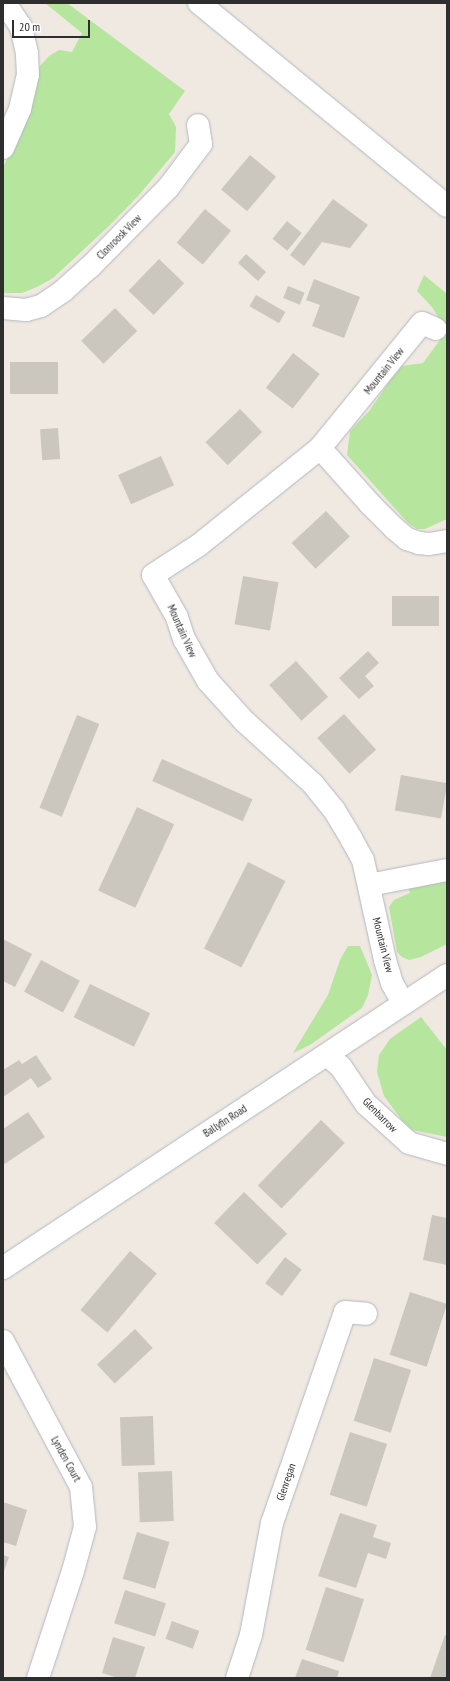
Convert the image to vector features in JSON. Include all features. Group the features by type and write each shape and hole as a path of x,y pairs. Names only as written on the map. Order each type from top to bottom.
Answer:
{"street":[{"path":"3,148 20,109 28,75 27,53 21,27 5,3"},
{"path":"199,3 447,206"},
{"name":"Clonroosk View","path":"3,308 26,310 41,306 63,291 90,267 168,188 200,144 198,125"},
{"name":"Mountain View","path":"402,1003 392,983 385,960 363,860 334,810 313,784 245,722 208,681 184,639 177,617 153,575 199,545 320,448 422,323 436,329"},
{"path":"320,448 370,504 407,539 419,543 429,544 447,541"},
{"path":"369,885 447,870"},
{"name":"Ballyfin Road","path":"3,1268 327,1055 402,1003 447,975"},
{"name":"Glenbarrow","path":"327,1055 341,1067 366,1104 409,1143 447,1154"},
{"name":"Glenregan","path":"237,1678 251,1636 272,1523 345,1312 366,1314"},
{"name":"Lynden Court","path":"3,1341 81,1487 85,1527 73,1571 38,1678"}],"green space":[{"path":"45,3 67,3 185,91 169,114 176,127 175,152 139,195 109,226 53,278 22,293 5,293 3,292 3,167 29,116 35,78 40,66 49,56 59,50 72,52 82,33"},
{"path":"424,275 447,294 447,519 425,529 417,529 408,523 347,455 350,431 370,410 391,379 402,366 423,363 440,340 443,325 432,307 417,291"},
{"path":"447,879 447,944 421,957 409,960 402,957 397,952 389,907 394,900 410,893 408,887"},
{"path":"348,946 360,946 372,975 368,995 362,1008 310,1045 293,1053 328,995 340,960"},
{"path":"421,1017 447,1050 447,1137 412,1130 401,1119 384,1096 377,1072 379,1055 390,1039"}],"building":[{"path":"250,155 276,177 247,211 221,189"},
{"path":"333,199 368,225 350,248 322,242 304,266 290,255"},
{"path":"205,209 231,231 203,265 177,243"},
{"path":"287,221 302,233 287,251 273,239"},
{"path":"246,254 266,272 258,281 238,263"},
{"path":"159,259 184,283 154,315 128,291"},
{"path":"314,279 360,297 344,338 312,326 320,305 306,300"},
{"path":"288,286 305,293 300,305 283,298"},
{"path":"256,295 285,312 279,323 250,306"},
{"path":"115,308 137,331 103,364 81,341"},
{"path":"293,353 320,374 293,409 266,388"},
{"path":"10,362 58,362 58,394 10,394"},
{"path":"240,409 262,432 228,465 205,442"},
{"path":"58,428 60,459 42,460 40,429"},
{"path":"161,456 174,485 131,504 118,475"},
{"path":"326,511 350,537 315,569 292,543"},
{"path":"243,576 278,582 270,631 234,624"},
{"path":"392,596 439,596 439,626 392,626"},
{"path":"368,651 379,663 365,676 374,686 359,699 339,678"},
{"path":"296,661 328,697 301,721 269,685"},
{"path":"344,714 376,750 349,774 317,738"},
{"path":"77,715 99,724 62,817 40,808"},
{"path":"162,759 252,799 243,821 152,781"},
{"path":"401,775 447,783 441,819 395,810"},
{"path":"137,807 174,824 135,908 98,890"},
{"path":"248,862 285,881 241,967 204,948"},
{"path":"3,939 32,954 15,987 3,981"},
{"path":"41,960 80,981 63,1012 24,992"},
{"path":"90,984 150,1013 134,1047 74,1017"},
{"path":"36,1055 52,1079 38,1088 31,1078 3,1097 3,1070 19,1060 22,1064"},
{"path":"28,1112 45,1137 3,1165 3,1129"},
{"path":"321,1120 345,1143 282,1208 258,1185"},
{"path":"244,1192 287,1234 257,1265 214,1223"},
{"path":"432,1215 447,1218 447,1265 423,1260"},
{"path":"130,1251 157,1273 107,1332 81,1310"},
{"path":"285,1257 302,1270 282,1296 265,1283"},
{"path":"410,1292 447,1304 427,1367 390,1355"},
{"path":"135,1329 153,1348 115,1383 97,1364"},
{"path":"374,1358 411,1370 391,1433 354,1421"},
{"path":"153,1416 155,1465 122,1466 120,1417"},
{"path":"350,1432 387,1444 367,1507 330,1495"},
{"path":"172,1471 174,1521 140,1522 138,1472"},
{"path":"3,1502 27,1510 16,1546 3,1542"},
{"path":"340,1513 377,1525 373,1537 391,1543 386,1559 368,1553 356,1588 318,1576"},
{"path":"137,1532 170,1542 155,1589 123,1579"},
{"path":"3,1555 9,1557 3,1574"},
{"path":"326,1587 364,1599 344,1662 306,1650"},
{"path":"125,1590 166,1603 155,1637 114,1623"},
{"path":"172,1621 199,1631 193,1649 166,1639"},
{"path":"445,1635 447,1636 447,1678 430,1678"},
{"path":"113,1637 145,1647 135,1678 118,1678 102,1673"},
{"path":"302,1659 339,1671 337,1678 295,1678"}]}
